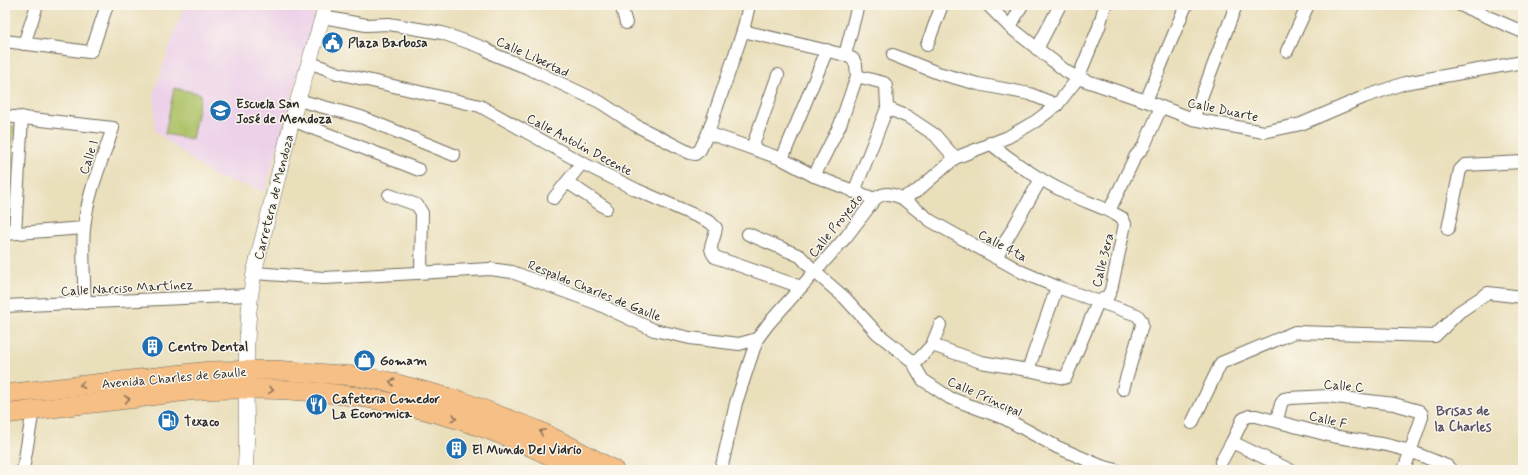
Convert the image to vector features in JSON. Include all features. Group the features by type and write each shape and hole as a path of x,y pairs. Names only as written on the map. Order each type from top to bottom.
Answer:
{"main road":[{"name":"Avenida Charles de Gaulle","path":"5,394 210,371 246,370 355,376 386,381 461,401 537,430 614,470"},
{"name":"Avenida Charles de Gaulle","path":"5,414 202,390 246,389 351,395 427,410 457,419 500,434 560,460 576,470"}],"street":[{"path":"24,44 37,5"},
{"path":"5,41 86,53 92,50 107,5"},
{"path":"620,5 626,23"},
{"name":"Calle Libertad","path":"324,11 366,25 390,24 442,33 484,48 494,55 528,68 600,102 635,125 690,153 695,154 700,150 708,133 743,31 749,5"},
{"path":"845,55 858,5"},
{"path":"927,45 942,5"},
{"name":"Calle Duarte","path":"988,5 1010,28 1067,72 1078,78 1146,101 1192,119 1264,132 1301,124 1364,97 1405,83 1523,62"},
{"path":"1010,28 1022,5"},
{"path":"1037,49 1060,5"},
{"path":"902,198 917,191 955,158 1008,137 1036,121 1057,105 1078,78 1099,27 1105,5"},
{"path":"1146,101 1186,5"},
{"path":"1192,119 1236,5"},
{"path":"1287,51 1308,5"},
{"path":"1460,5 1523,32"},
{"name":"Carretera de Mendoza","path":"245,470 247,448 246,370 250,295 254,273 292,120 324,11"},
{"path":"743,31 845,55 853,59 856,65 857,76 840,125 814,176"},
{"path":"782,159 827,50"},
{"path":"893,55 938,72 978,84 1030,94 1057,105"},
{"name":"Calle Antolin Decente","path":"309,62 336,73 480,106 582,163 637,190 710,222 716,228 710,247 711,252 715,257 801,287"},
{"path":"752,148 778,75"},
{"path":"854,192 887,108 886,85 884,83 857,76"},
{"path":"298,100 361,117 454,156"},
{"path":"990,143 1010,160 1041,179 1068,194 1109,211 1135,157 1144,146 1161,107"},
{"path":"887,108 908,117 935,135 955,158"},
{"name":"Calle I","path":"5,116 112,128 90,199 84,228 85,303"},
{"path":"22,117 10,233 84,228"},
{"path":"292,120 419,170"},
{"path":"708,133 782,159 814,176 875,199"},
{"path":"1448,229 1460,170 1462,167 1465,165 1523,162"},
{"path":"554,198 582,163"},
{"path":"996,258 1041,179"},
{"path":"567,182 606,208"},
{"name":"Calle Proyecto","path":"721,470 736,403 757,339 801,287 816,273 875,199 880,195 887,193 902,198"},
{"path":"388,195 417,205 422,213 421,272"},
{"name":"Calle 4ta","path":"902,198 931,221 1022,272 1057,287 1137,315 1141,320 1142,325 1123,389"},
{"name":"Calle 3era","path":"1028,370 1064,378 1068,375 1098,302 1108,296 1111,290 1125,224 1122,218 1109,211"},
{"name":"Calle Principal","path":"748,234 794,253 804,260 816,273 845,298 877,333 911,360 923,380 950,398 1006,418 1057,447 1101,466 1116,470"},
{"name":"Respaldo Charles de Gaulle","path":"254,273 324,278 490,269 512,272 596,303 654,330 690,338 740,344 757,339"},
{"path":"932,345 980,362 1028,370 1057,287"},
{"path":"1192,423 1221,363 1295,332 1435,336 1459,312 1488,293 1522,295"},
{"name":"Calle Narciso Martínez","path":"5,306 250,295"},
{"path":"911,360 918,360 932,345 940,325"},
{"name":"Calle C","path":"1277,420 1280,404 1284,399 1290,398 1327,396 1394,404 1419,411 1422,414 1410,451"},
{"path":"23,470 33,410"},
{"name":"Calle F","path":"1221,462 1243,419 1248,416 1256,416 1277,420 1332,436 1387,445 1410,451 1447,466 1452,470"},
{"path":"1232,442 1290,470"},
{"path":"1404,470 1410,451"}],"shaded area":[{"name":"Escuela San José de Mendoza","path":"184,5 317,5 265,191 213,176 155,131 154,92"}],"green space":[{"path":"174,88 201,94 192,139 165,134"},
{"path":"5,125 14,126 9,228 5,228"}],"place":[{"name":"Plaza Barbosa","path":"332,42"},
{"name":"Escuela San José de Mendoza","path":"221,110"},
{"name":"Centro Dental","path":"152,346"},
{"name":"Gomam","path":"364,360"},
{"name":"Cafeteria Comedor La Economica","path":"316,405"},
{"name":"Texaco","path":"169,421"},
{"name":"El Mundo Del Vidrio","path":"457,449"}],"district":[{"name":"Brisas de la Charles","path":"1463,418"}]}
